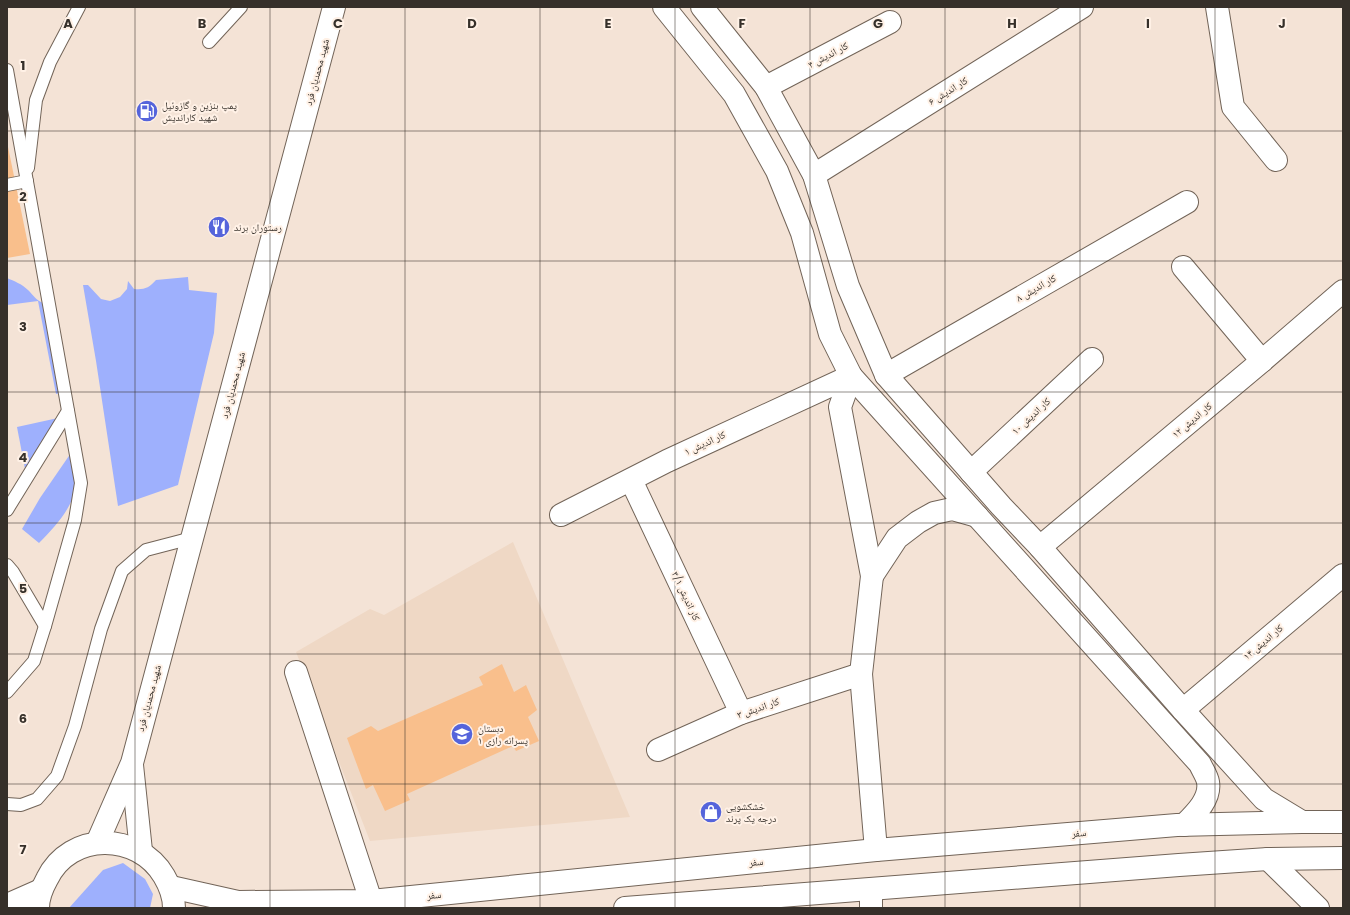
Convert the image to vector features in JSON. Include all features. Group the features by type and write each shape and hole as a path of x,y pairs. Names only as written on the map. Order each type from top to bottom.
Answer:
{"street":[{"path":"664,7 734,94 777,171 802,233 830,334 850,376 1200,764 1208,782 1206,796 1199,809 1184,825"},
{"path":"702,7 766,88 814,175 848,286 886,375 1183,710 1264,799 1302,822"},
{"name":"۶ کار اندیش","path":"814,175 1082,7"},
{"path":"1217,7 1233,107 1276,160"},
{"name":"شهید محمدیان فرد","path":"132,763 329,11"},
{"name":"۴ کار اندیش","path":"766,88 890,22"},
{"name":"۸ کار اندیش","path":"886,375 1187,202"},
{"path":"1183,267 1262,361"},
{"name":"۱۲ کار اندیش","path":"1040,547 1343,291"},
{"name":"۱۰ کار اندیش","path":"971,472 1092,359"},
{"path":"850,376 840,407 872,576 861,674 876,850"},
{"name":"۱ کار اندیش","path":"561,515 667,461 850,376"},
{"name":"۳/۱ کار اندیش","path":"631,480 741,713"},
{"path":"872,576 897,538 918,522 934,513 952,508 977,516"},
{"name":"۱۴ کار اندیش","path":"1183,710 1343,575"},
{"path":"296,672 371,901"},
{"name":"۳ کار اندیش","path":"658,750 741,713 861,674"},
{"path":"97,843 132,763"},
{"path":"132,763 141,851"},
{"name":"سفر","path":"172,898 238,902 371,901 876,850 1184,825 1343,822"},
{"path":"7,905 40,899 50,872 62,858 79,848 97,843 120,844 141,851 159,867 172,898"},
{"path":"1268,860 1318,908"},
{"path":"625,908 871,899 1179,865 1268,860 1340,863"}],"lane":[{"path":"27,181 36,100 50,62 79,7"},
{"path":"209,42 241,7"},
{"path":"7,70 81,483 75,520 34,661 7,692"},
{"path":"7,185 27,181"},
{"path":"7,510 68,411"},
{"path":"7,804 21,805 37,799 57,776 75,726 102,629 122,571 146,550 192,538"},
{"path":"7,565 13,572 45,626"}],"shaded area":[{"path":"188,277 189,290 217,293 214,333 178,485 118,506 83,285 88,285 101,299 110,301 120,297 127,289 128,281 134,289 141,289 149,287 156,280"},
{"path":"7,278 23,286 36,299 43,303 63,392 56,394 38,301 7,305"},
{"path":"58,418 29,467 25,469 17,427"},
{"path":"73,450 77,478 73,496 64,514 39,543 22,529 40,498"},
{"name":"دبستان پسرانه رازی ۱","path":"513,542 630,817 370,841 296,652 370,609 384,615"},
{"path":"123,863 145,879 153,894 150,908 69,908 103,870"}],"building":[{"path":"7,142 30,254 7,258"},
{"path":"502,664 514,692 526,685 537,710 528,717 539,741 516,751 513,746 407,794 410,800 385,811 373,785 366,789 347,738 371,726 378,731 483,685 479,677"}],"place":[{"name":"پمپ بنزین و گازوئیل شهید کاراندیش","path":"147,111"},
{"name":"رستوران برند","path":"219,227"},
{"name":"دبستان پسرانه رازی ۱","path":"462,734"},
{"name":"خشکشویی درجه یک پرند","path":"711,812"}]}
